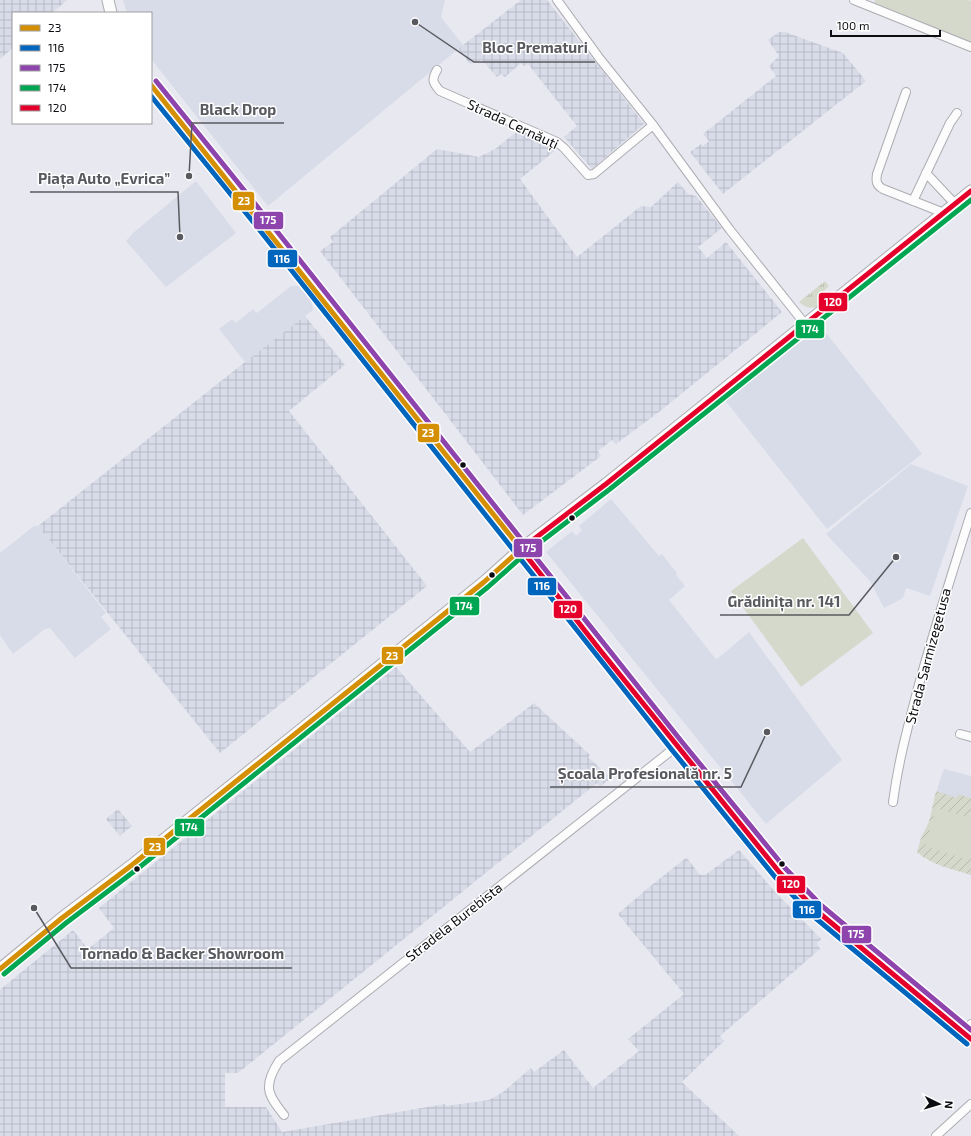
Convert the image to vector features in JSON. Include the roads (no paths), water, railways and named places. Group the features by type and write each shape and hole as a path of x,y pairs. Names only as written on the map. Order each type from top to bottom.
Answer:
{"main road":[{"path":"108,0 111,12"},
{"path":"152,86 522,549 677,746 780,873 817,912 967,1036"},
{"path":"0,969 62,918 306,726 484,582 522,549 600,489 971,191"}],"street":[{"path":"557,0 600,59 653,125 730,230 805,324"},
{"path":"854,0 971,47"},
{"name":"Strada Cernăuți","path":"437,70 433,80 435,85 440,90 557,142 588,175 594,174 653,125"},
{"path":"906,92 877,174 876,182 878,186 883,189 944,213"},
{"path":"913,201 950,123 957,113"},
{"path":"926,173 955,204"},
{"name":"Strada Sarmizegetusa","path":"893,802 899,764 913,706 942,603 969,529 971,513"},
{"path":"960,734 971,737"},
{"name":"Stradela Burebista","path":"284,1115 270,1096 269,1087 274,1069 279,1061 677,746"},
{"path":"967,1036 971,1024"},
{"path":"936,1136 971,1104"}],"place":[{"name":"Bloc Prematuri","path":"415,22"},
{"name":"Black Drop","path":"189,176"},
{"name":"Piața Auto „Evrica”","path":"180,237"},
{"name":"Grădinița nr. 141","path":"896,557"},
{"name":"Școala Profesională nr. 5","path":"767,732"},
{"name":"Tornado & Backer Showroom","path":"34,908"}]}
